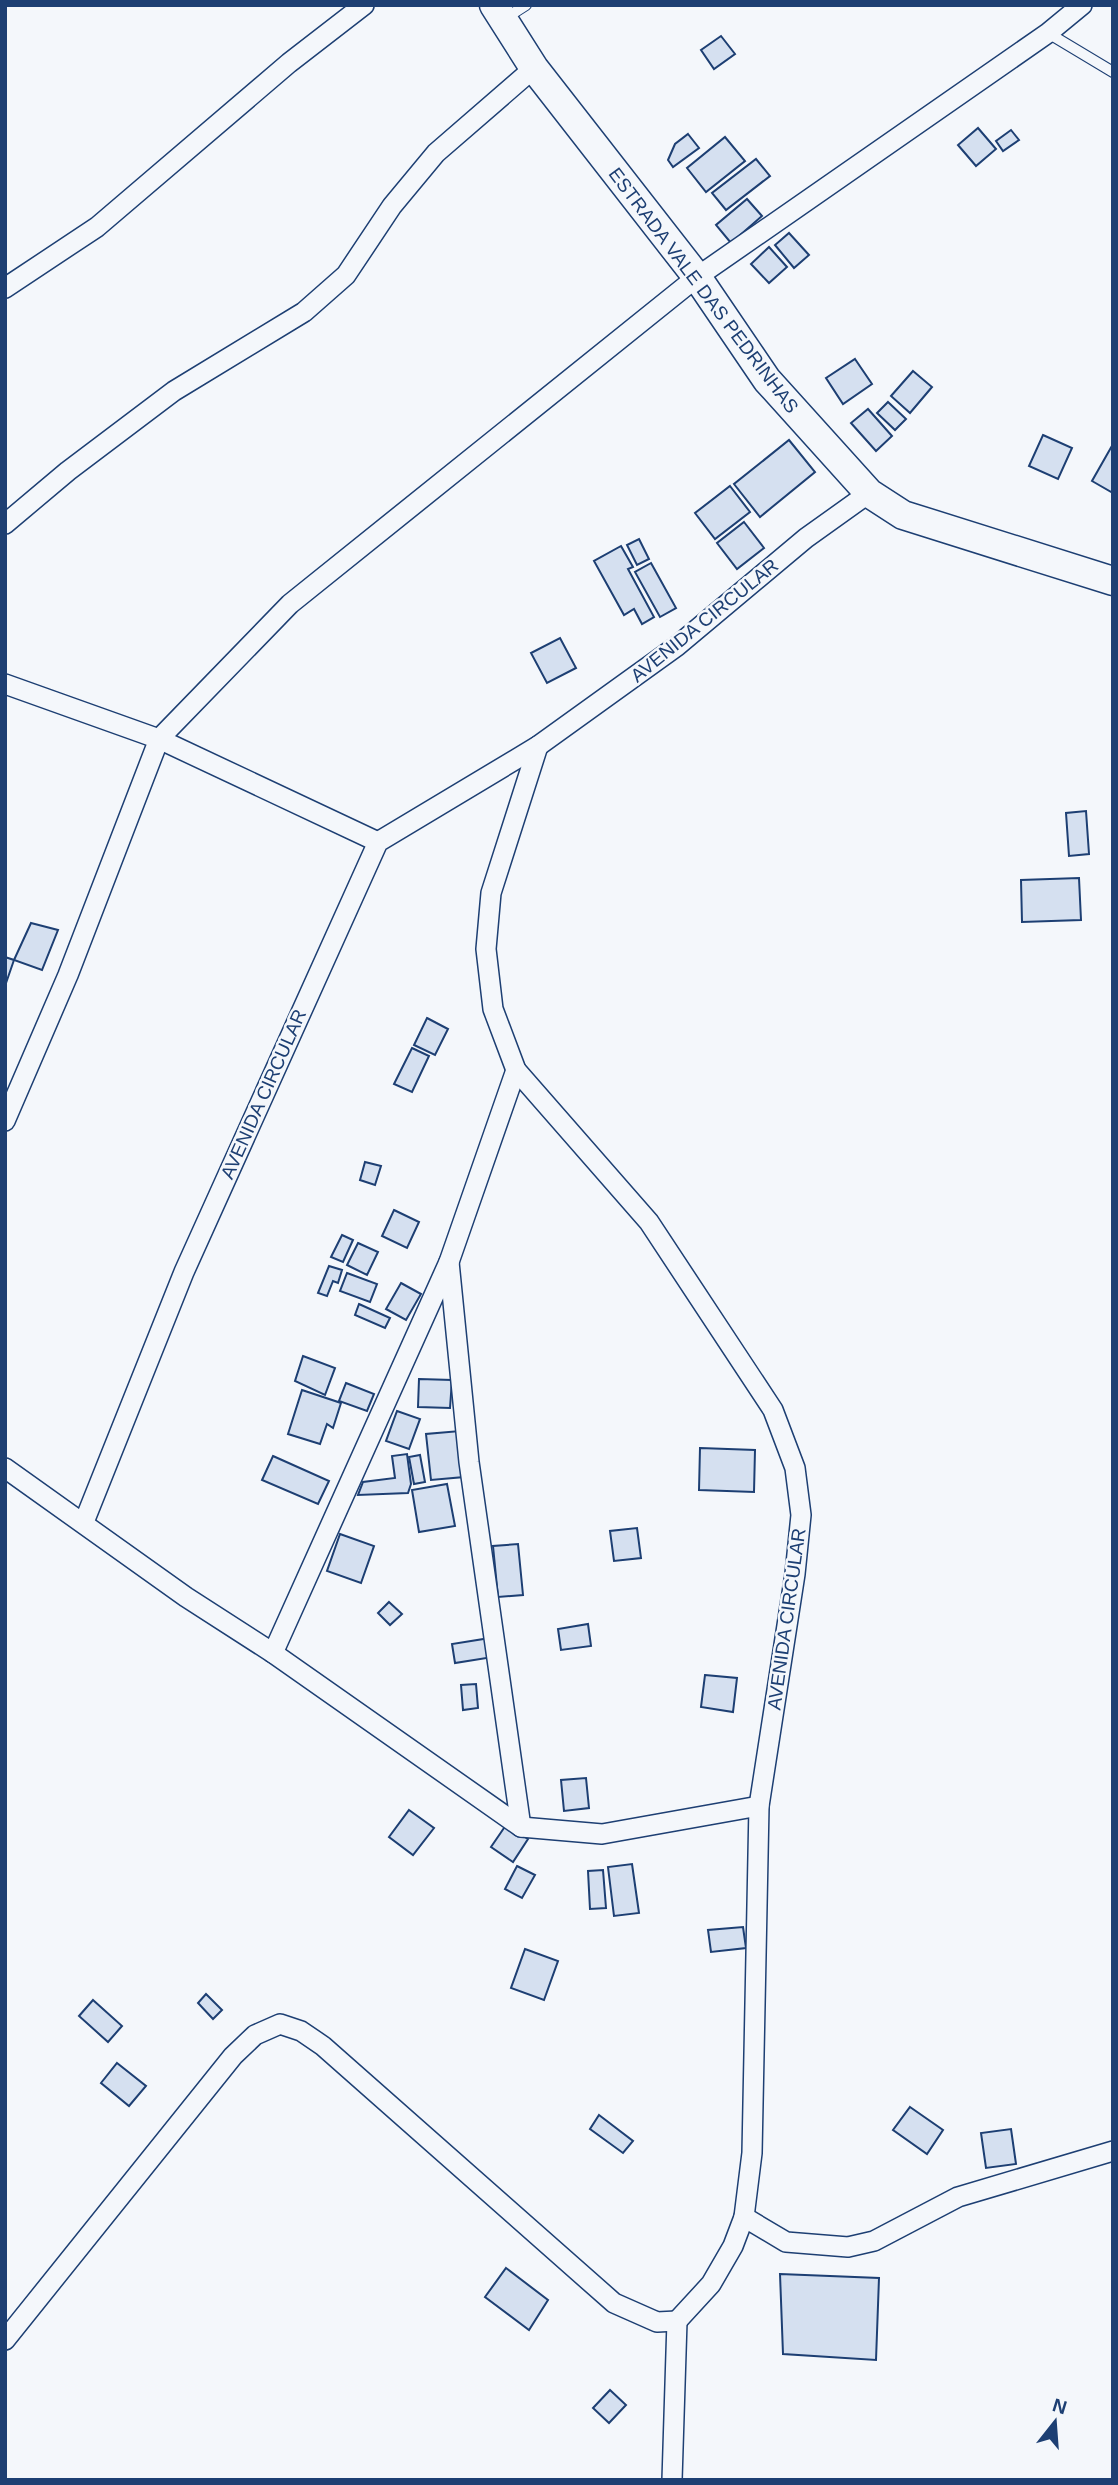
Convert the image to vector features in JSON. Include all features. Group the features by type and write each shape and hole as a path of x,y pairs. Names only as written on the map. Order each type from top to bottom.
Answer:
{"main road":[{"name":"ESTRADA VALE DAS PEDRINHAS","path":"508,10 534,68 697,277 767,380 869,493 903,515 1113,581"}],"street":[{"path":"5,288 96,227 289,63 364,5"},
{"path":"5,1121 68,975 159,739 290,604 697,277 1048,33 1082,5"},
{"path":"5,524 68,471 174,391 304,312 346,275 391,206 436,153 534,68"},
{"name":"AVENIDA CIRCULAR","path":"84,1522 184,1272 378,842 538,746 677,646 806,538 869,493"},
{"path":"5,684 159,739 378,842"},
{"name":"AVENIDA CIRCULAR","path":"538,746 491,893 486,949 493,1009 516,1070 649,1222 773,1410 795,1468 800,1515 795,1574 759,1806 752,2153 744,2217 733,2246 711,2284 677,2321"},
{"path":"273,1653 449,1262 516,1070"},
{"path":"449,1262 469,1462 521,1827"},
{"path":"5,1468 186,1597 273,1653 521,1827 602,1834 759,1806"},
{"path":"5,2340 233,2056 255,2035 279,2024 301,2032 323,2046 614,2303 657,2322 677,2321 672,2480"},
{"path":"744,2217 786,2242 848,2247 874,2241 958,2197 1113,2151"}],"lane":[{"path":"1048,33 1113,72"}],"building":[{"path":"721,36 735,54 714,69 701,50"},
{"path":"978,128 996,149 976,166 958,145"},
{"path":"1011,130 1019,140 1003,151 996,141"},
{"path":"688,134 699,148 673,167 668,160 675,144"},
{"path":"725,137 745,161 706,192 687,168"},
{"path":"756,159 770,176 726,210 712,193"},
{"path":"747,199 762,216 731,243 716,225"},
{"path":"789,233 809,255 794,268 775,245"},
{"path":"769,247 787,267 769,283 751,264"},
{"path":"855,359 872,384 843,404 826,378"},
{"path":"913,371 932,387 910,413 891,396"},
{"path":"888,402 906,419 895,430 877,413"},
{"path":"868,409 892,436 876,451 851,423"},
{"path":"1043,435 1072,448 1058,479 1029,466"},
{"path":"789,440 815,472 760,517 734,484"},
{"path":"1113,444 1113,493 1092,481"},
{"path":"730,486 750,512 715,539 695,513"},
{"path":"744,522 764,548 737,569 717,543"},
{"path":"639,539 649,559 637,565 627,545"},
{"path":"621,546 633,567 628,569 654,617 642,624 634,609 624,615 594,561"},
{"path":"651,563 676,608 660,617 635,572"},
{"path":"560,638 576,668 547,683 531,653"},
{"path":"1086,811 1089,854 1069,856 1066,813"},
{"path":"1079,878 1081,920 1022,922 1021,880"},
{"path":"31,923 58,930 42,970 14,960"},
{"path":"5,957 14,960 5,986"},
{"path":"427,1018 448,1029 435,1055 414,1045"},
{"path":"412,1048 429,1056 412,1092 394,1084"},
{"path":"365,1162 381,1166 375,1185 360,1180"},
{"path":"394,1210 419,1222 407,1248 382,1236"},
{"path":"342,1235 353,1240 343,1262 331,1257"},
{"path":"358,1243 378,1252 367,1275 347,1265"},
{"path":"329,1266 342,1270 338,1283 333,1281 327,1296 318,1293"},
{"path":"347,1273 377,1284 370,1302 340,1291"},
{"path":"401,1283 421,1294 406,1320 386,1309"},
{"path":"359,1304 390,1318 385,1328 355,1315"},
{"path":"303,1356 335,1368 325,1395 295,1381"},
{"path":"419,1379 452,1380 450,1408 418,1407"},
{"path":"346,1383 374,1394 367,1411 339,1401"},
{"path":"302,1390 341,1403 333,1428 327,1424 320,1444 288,1434"},
{"path":"397,1411 420,1419 409,1449 386,1441"},
{"path":"460,1431 464,1477 431,1480 426,1434"},
{"path":"700,1448 755,1450 754,1492 699,1490"},
{"path":"407,1454 411,1484 408,1493 358,1495 363,1482 395,1478 392,1456"},
{"path":"420,1455 425,1482 414,1484 409,1457"},
{"path":"273,1456 329,1481 318,1504 262,1480"},
{"path":"447,1484 455,1526 419,1532 412,1490"},
{"path":"637,1528 641,1558 614,1561 610,1531"},
{"path":"340,1534 374,1546 361,1583 327,1571"},
{"path":"518,1544 523,1595 498,1597 493,1546"},
{"path":"389,1602 402,1614 390,1625 378,1613"},
{"path":"588,1624 591,1646 561,1650 558,1629"},
{"path":"490,1638 493,1657 455,1663 452,1644"},
{"path":"705,1675 737,1678 733,1712 701,1707"},
{"path":"476,1684 478,1708 463,1710 461,1685"},
{"path":"586,1778 589,1808 564,1811 561,1780"},
{"path":"409,1810 434,1828 413,1855 389,1837"},
{"path":"506,1825 528,1839 513,1862 491,1847"},
{"path":"632,1864 639,1913 614,1916 608,1867"},
{"path":"517,1866 535,1875 522,1898 505,1889"},
{"path":"603,1870 606,1908 590,1909 588,1871"},
{"path":"743,1927 746,1948 711,1952 708,1930"},
{"path":"525,1949 558,1961 544,2000 511,1988"},
{"path":"206,1994 222,2010 213,2019 198,2003"},
{"path":"93,2000 122,2026 108,2042 79,2016"},
{"path":"117,2063 146,2086 129,2106 101,2083"},
{"path":"910,2107 943,2130 927,2154 893,2130"},
{"path":"599,2115 633,2141 623,2153 590,2129"},
{"path":"1011,2129 1016,2164 986,2168 981,2133"},
{"path":"506,2268 548,2300 529,2330 485,2297"},
{"path":"780,2274 879,2278 876,2360 783,2354"},
{"path":"610,2390 626,2405 609,2423 593,2408"}]}
